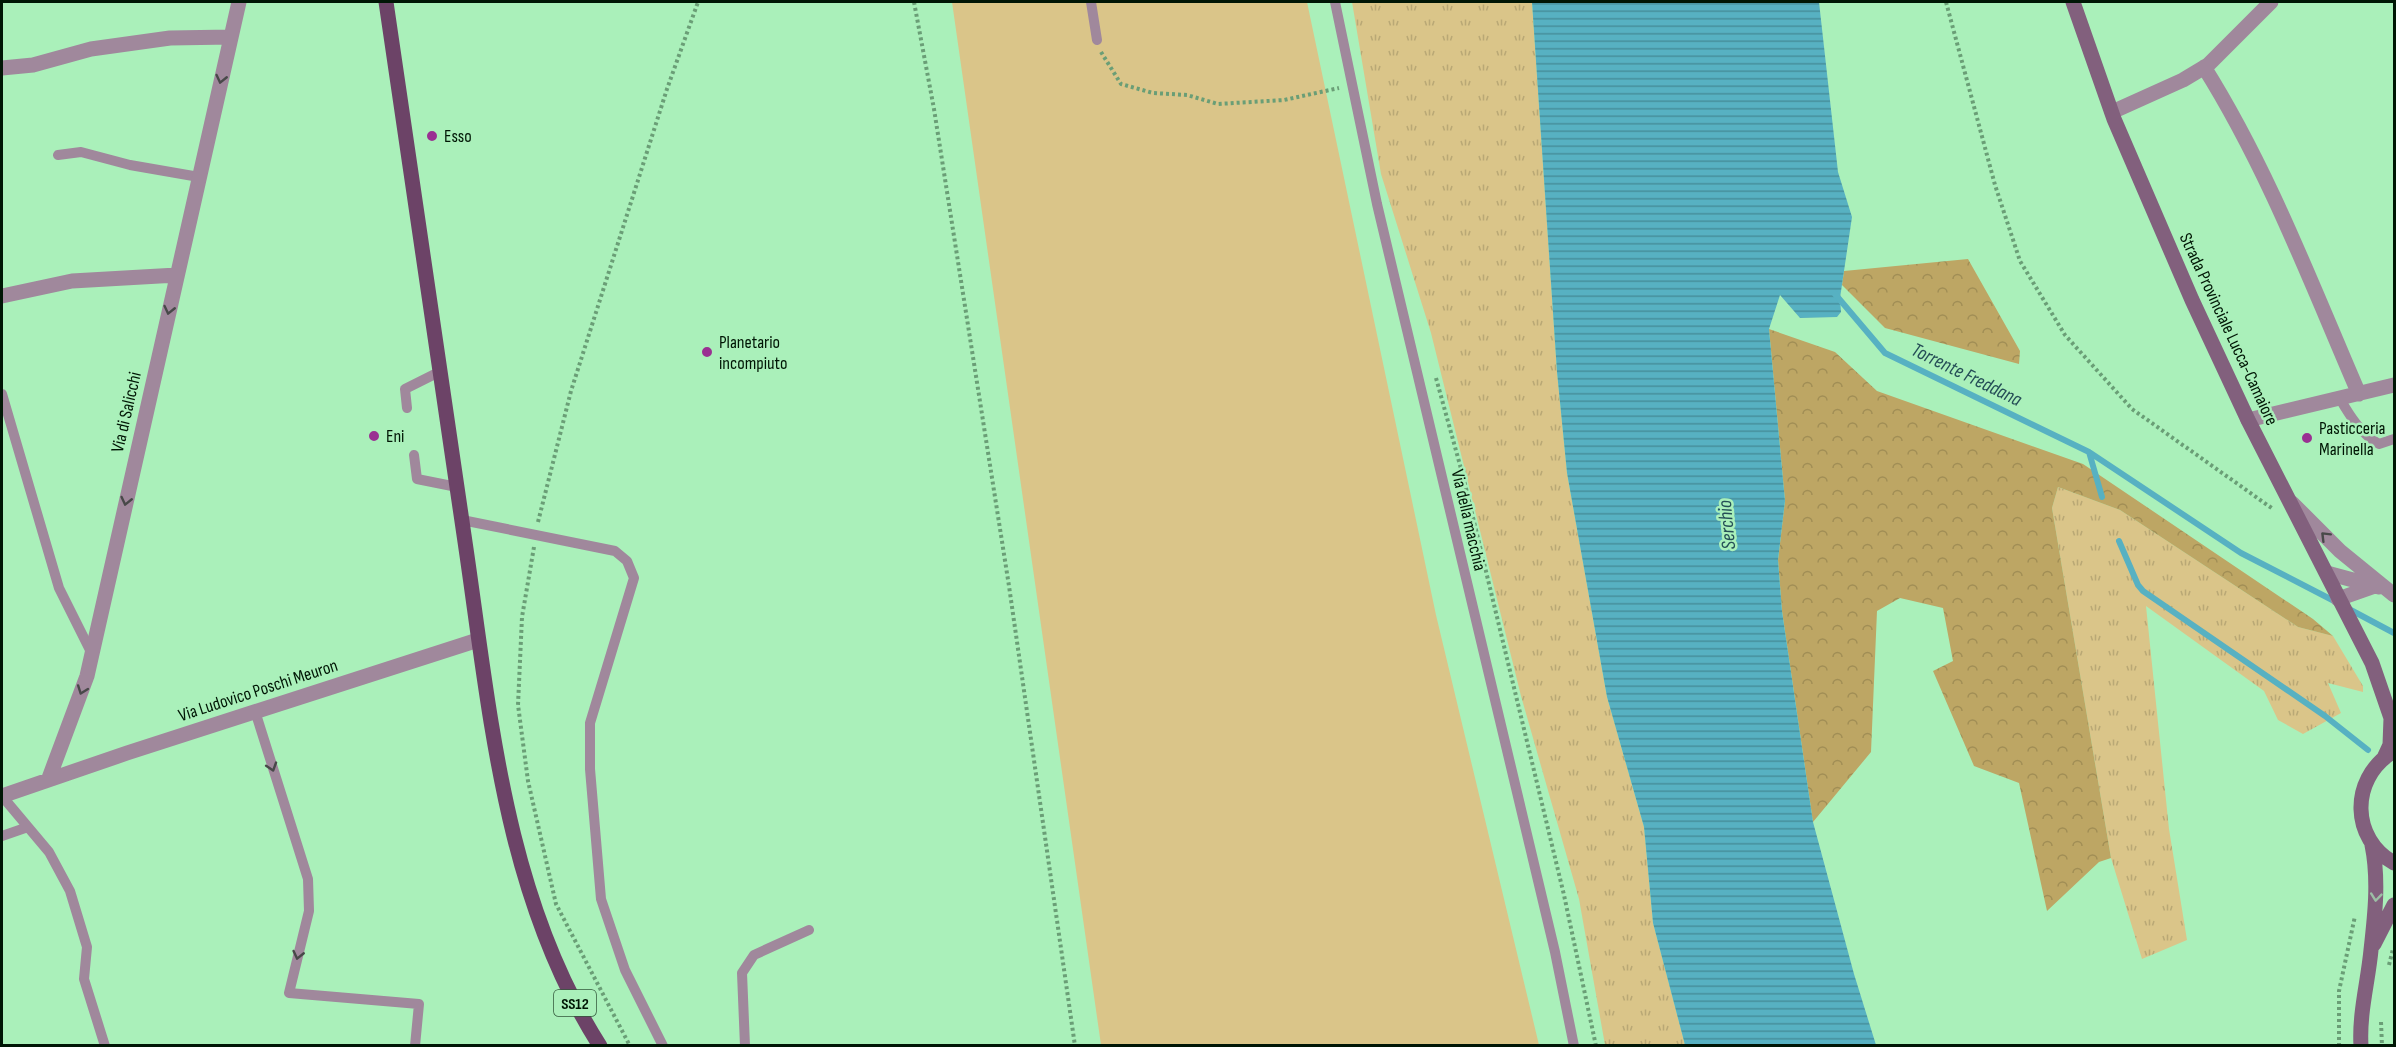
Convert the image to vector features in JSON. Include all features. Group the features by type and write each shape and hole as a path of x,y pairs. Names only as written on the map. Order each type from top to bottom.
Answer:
{"main road":[{"path":"386,2 478,640"},
{"name":"Strada Provinciale Lucca-Camaiore","path":"2073,2 2112,112 2192,300 2248,420 2372,663 2391,717 2389,754"},
{"name":"SS12","path":"478,640 511,828 521,869 553,958 600,1046"},
{"name":"Strada Provinciale Lucca-Camaiore","path":"2372,663 2394,691"},
{"path":"2361,1046 2360,1024 2371,950 2377,893 2377,868 2372,845 2362,823 2361,799 2368,776 2389,754"},
{"path":"2372,845 2394,863"},
{"path":"2371,950 2394,905"}],"street":[{"name":"Via di Salicchi","path":"49,778 87,676 239,2"},
{"path":"2112,112 2183,80 2204,67 2271,2"},
{"path":"2,68 33,65 91,49 170,38 231,37"},
{"path":"2204,67 2235,117 2266,180 2359,394"},
{"path":"2,296 72,281 177,275"},
{"path":"2248,420 2394,385"},
{"path":"2288,499 2384,590"},
{"path":"2330,580 2351,561"},
{"path":"2330,580 2384,590"},
{"path":"2330,580 2384,590"},
{"name":"Via Ludovico Poschi Meuron","path":"49,778 478,640"},
{"path":"2,796 49,778"}],"lane":[{"path":"1091,2 1096,40"},
{"name":"Via della macchia","path":"1335,2 1377,204 1555,952 1574,1046"},
{"path":"58,155 81,152 130,165 199,177"},
{"path":"407,408 405,389 440,372"},
{"path":"2,394 59,588 92,654"},
{"path":"2340,399 2349,414 2371,440 2379,444 2394,439"},
{"path":"414,456 417,479 457,487"},
{"path":"462,520 615,551 627,561 634,578 590,723 590,769 601,899 625,970 663,1046"},
{"path":"255,711 308,879 309,911 289,993 419,1004 415,1046"},
{"path":"2,796 49,852 70,891 87,947 84,979 105,1046"},
{"path":"2,836 28,827"},
{"path":"746,1046 742,973 754,955 809,930"}],"path":[{"path":"630,1046 556,904 528,782 518,705 522,616 541,505 571,391 667,89 698,2"},
{"path":"914,2 934,109 1008,586 1075,1046"},
{"path":"1946,2 1995,185 2020,261 2065,335 2132,409 2276,512"},
{"path":"1096,40 1103,58 1121,84 1153,93 1187,95 1218,104 1284,100 1326,92"},
{"path":"1463,476 1564,895 1596,1046"},
{"path":"2339,1046 2339,991 2356,912"}],"green space":[{"path":"952,2 1307,2 1436,615 1539,1045 1101,1045"},
{"path":"1352,2 1532,2 1557,372 1567,473 1607,697 1644,827 1653,923 1685,1045 1605,1045 1579,899 1521,696 1431,333 1381,174"},
{"path":"1968,259 2020,351 2019,364 1885,328 1842,285 1844,271"},
{"path":"1769,329 1835,352 1877,391 2083,464 2313,619 2333,636 2298,627 2120,510 2058,487 2052,508 2111,858 2099,862 2047,911 2019,783 1974,766 1933,671 1953,661 1943,608 1900,598 1877,611 1871,752 1813,822 1782,611 1778,560 1785,501"},
{"path":"2058,487 2120,510 2298,627 2333,636 2363,686 2363,692 2328,683 2341,713 2303,734 2278,720 2264,691 2146,606 2169,829 2187,940 2142,959 2111,858 2052,508"}],"water":[{"name":"Serchio","path":"1532,2 1819,2 1838,172 1852,217 1840,298 1841,312 1837,317 1800,318 1780,295 1769,329 1785,501 1778,560 1782,611 1813,822 1854,974 1876,1045 1685,1045 1653,923 1644,827 1607,697 1567,473 1557,372"}],"waterway":[{"name":"Torrente Freddana","path":"1835,294 1885,353 2089,452 2241,553 2338,603"},
{"path":"2089,452 2102,497"},
{"path":"2119,541 2138,585 2143,591 2325,716 2368,750"},
{"name":"Torrente Freddana","path":"2347,608 2394,633"}],"place":[{"name":"Esso","path":"432,136"},
{"name":"Planetario incompiuto","path":"707,352"},
{"name":"Eni","path":"374,436"},
{"name":"Pasticceria Marinella","path":"2307,438"}]}
